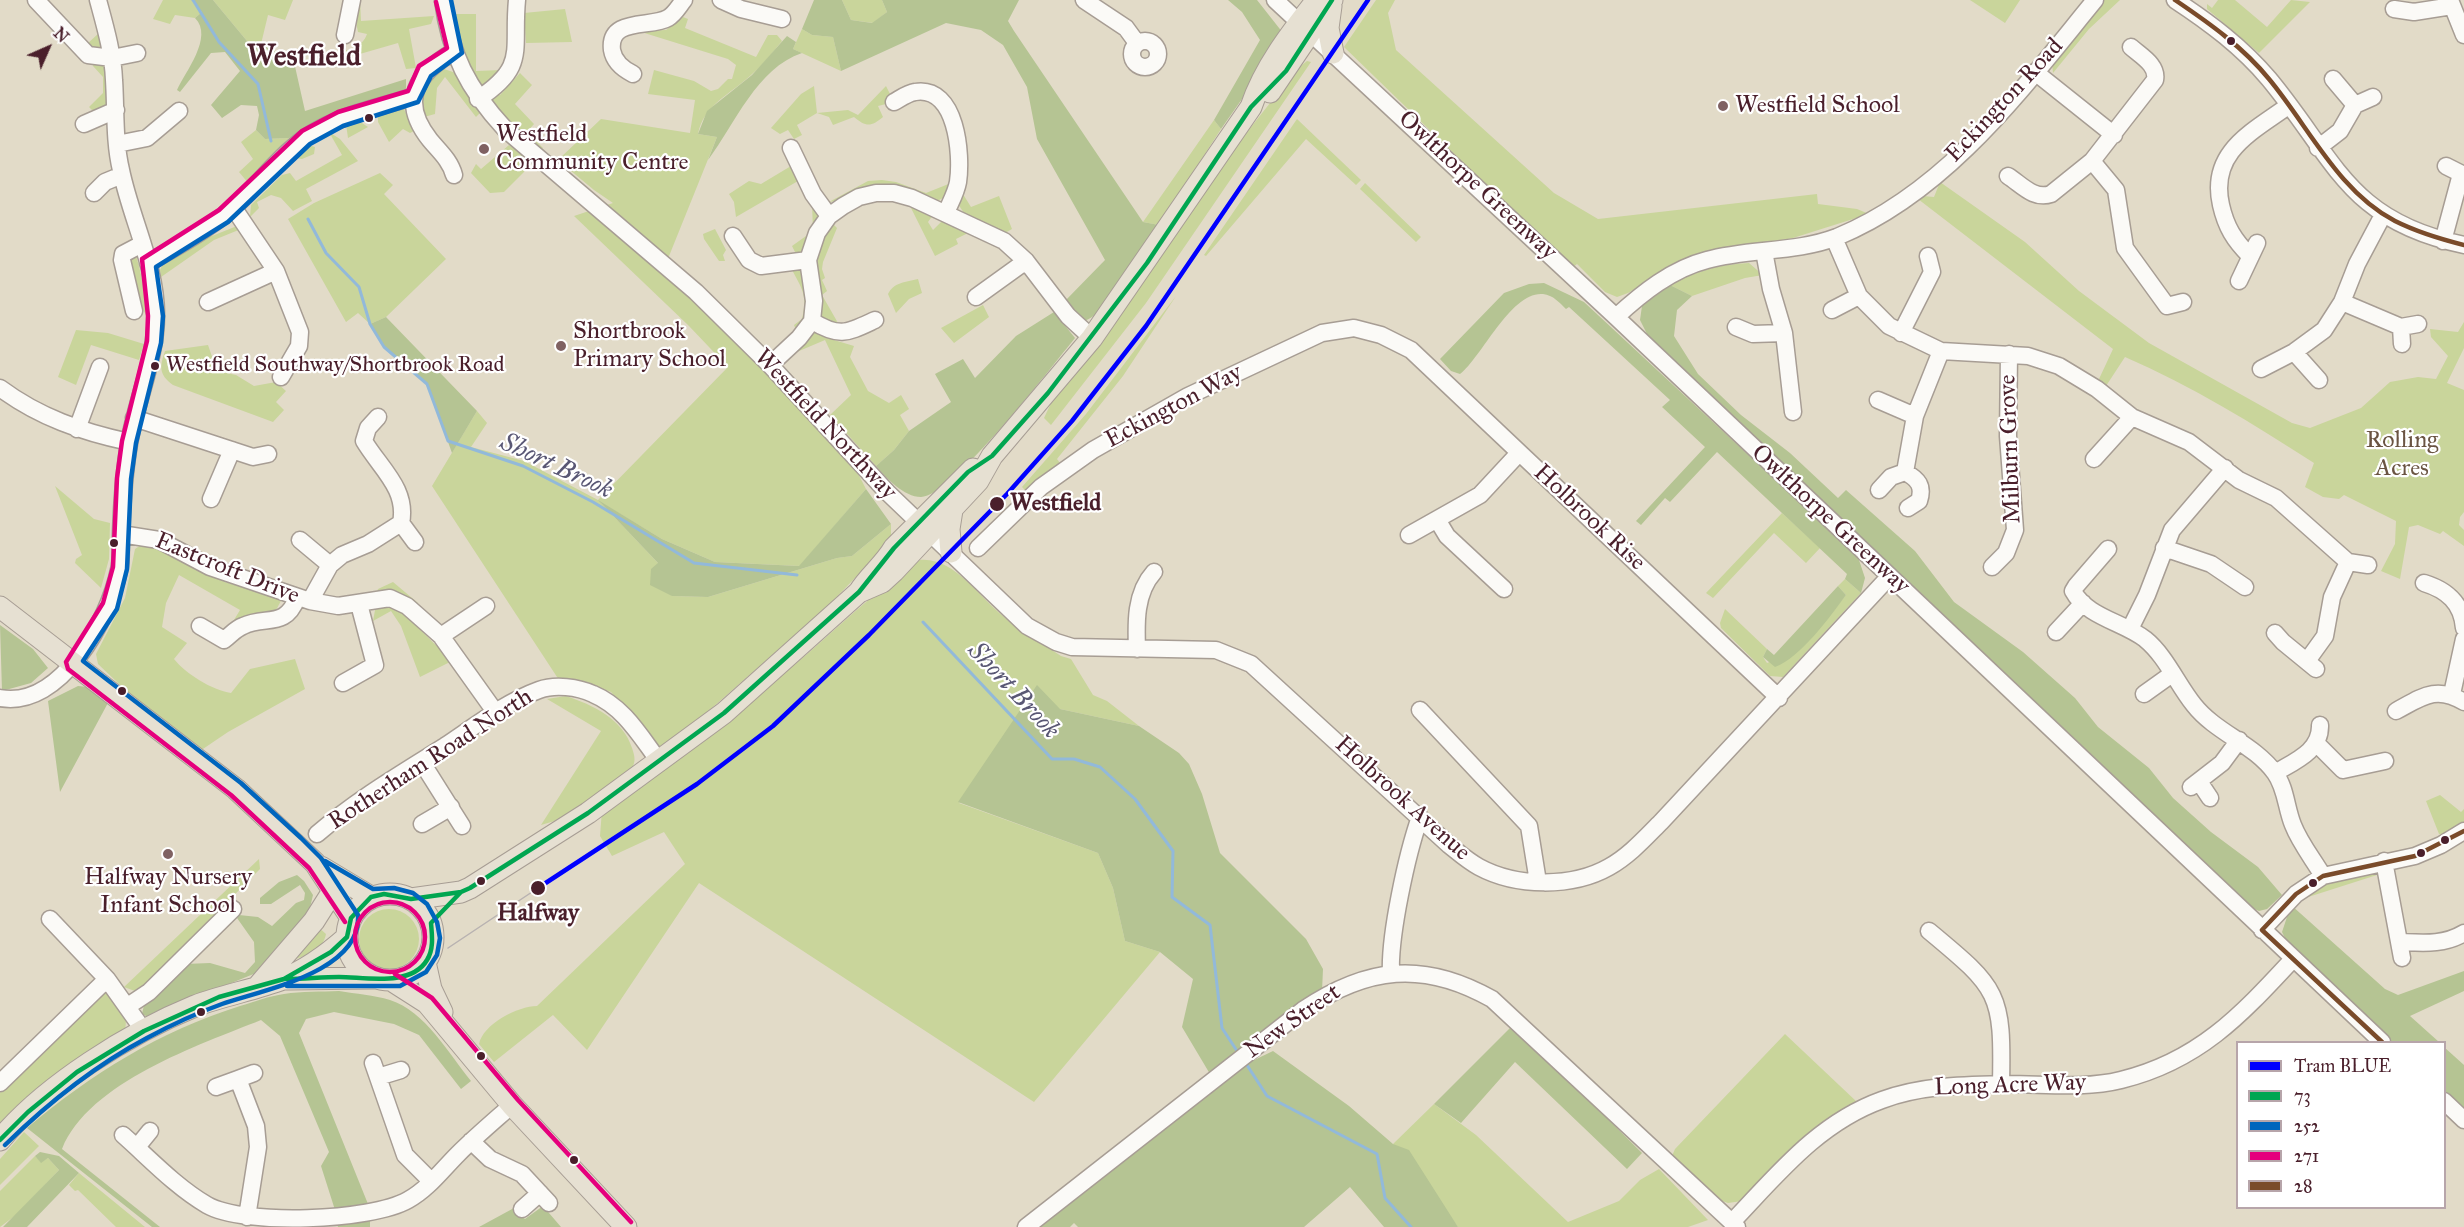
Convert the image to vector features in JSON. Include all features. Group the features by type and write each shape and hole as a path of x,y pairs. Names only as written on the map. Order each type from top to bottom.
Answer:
{"main road":[{"path":"1314,39 1317,0"},
{"path":"859,592 882,582 932,539 952,510 978,481 992,456 1092,338 1251,107 1259,85 1273,66 1280,50 1314,39 1333,0"},
{"path":"1251,107 1268,94 1314,39 1328,28 1333,0"},
{"path":"932,539 968,472 992,456"},
{"path":"431,923 461,892 578,819 724,713 859,592 870,575 888,557 932,539 949,529 952,510"},
{"path":"0,607 236,789 315,863 371,897"},
{"path":"315,863 333,891 349,927 353,958 382,979 420,997 451,1029 512,1105 626,1227"},
{"path":"259,986 314,921 333,891"},
{"path":"0,1140 22,1117 77,1072 144,1031 195,1006 284,979 331,952 349,927 358,906 371,897 384,894 411,899 461,892"},
{"path":"284,979 382,979 409,975 425,962 432,945 431,923 423,909 411,899"},
{"path":"425,962 431,989 451,1029"}],"street":[{"path":"36,0 88,55 112,58 136,53"},
{"path":"0,698 19,699 30,696 58,679 73,663 110,606 120,568 129,441 154,342 155,307 148,263 122,175 117,144 112,58 98,0"},
{"path":"345,35 352,0"},
{"name":"Westfield Northway","path":"443,0 455,51 478,99 505,129 696,292 770,365 932,539"},
{"path":"478,99 496,86 513,68 517,43 518,0"},
{"path":"633,74 616,60 612,49 613,38 629,25 669,18 684,0"},
{"path":"721,0 741,9 783,19"},
{"path":"1084,0 1126,27 1137,43"},
{"name":"Owlthorpe Greenway","path":"1275,0 1314,39 1616,317 2381,1041"},
{"name":"Eckington Road","path":"1616,317 1652,286 1690,266 1707,260 1799,247 1834,238 1888,210 1951,162 1989,125 2095,0"},
{"path":"2175,0 2228,37 2256,64 2350,188 2383,215 2402,225 2443,241 2464,245"},
{"path":"2394,9 2414,19 2451,3 2464,35"},
{"path":"2008,176 2034,195 2044,196 2051,194 2092,161 2114,135 2156,75 2153,67 2131,47"},
{"path":"454,175 448,162 423,131 414,110 413,97 425,71 455,51"},
{"path":"2035,72 2114,135"},
{"path":"2333,79 2355,105"},
{"path":"894,102 915,92 924,92 936,96 949,111 955,130 959,164 958,184 946,213"},
{"path":"148,263 200,234 233,207 282,158 317,130 349,116 413,97"},
{"path":"2318,148 2340,131 2355,105 2373,97"},
{"path":"2239,281 2254,250 2228,229 2218,190 2219,176 2230,152 2240,141 2288,106"},
{"path":"84,124 116,110"},
{"path":"117,144 147,138 179,111"},
{"path":"791,148 813,194 829,216"},
{"path":"2092,161 2116,190 2125,248 2170,309"},
{"path":"2443,241 2462,174 2446,166"},
{"path":"94,193 105,182 122,175"},
{"path":"770,365 799,338 812,321 814,301 808,260 817,233 829,216 859,197 876,193 894,193 912,198 1004,241 1026,261 1068,316 1092,338"},
{"path":"233,207 276,271 300,332 299,346 281,377"},
{"path":"2261,369 2294,352 2324,330 2342,302 2360,257 2383,215"},
{"path":"734,236 749,260 761,266 808,260"},
{"path":"1834,238 1859,296 1877,316 1901,333 1941,351 2009,354 2046,360 2059,366 2097,389 2132,417 2189,442 2240,480 2276,498 2349,562 2368,565"},
{"path":"134,311 122,260 123,254 128,250 142,244"},
{"path":"1764,251 1784,333 1793,412"},
{"path":"1901,333 1932,272 1928,256"},
{"path":"976,297 1026,261"},
{"path":"208,302 276,271"},
{"path":"1833,310 1859,296"},
{"path":"2342,302 2407,332"},
{"path":"812,321 830,332 842,333 875,320"},
{"path":"1736,327 1753,334 1784,333"},
{"name":"Eckington Way","path":"978,548 1041,487 1093,450 1220,380 1322,333 1337,329 1354,328 1397,341"},
{"name":"Holbrook Rise","path":"1397,341 1429,366 1779,698"},
{"path":"1905,472 1915,416 1941,351"},
{"path":"2294,352 2319,380"},
{"name":"Milburn Grove","path":"1992,567 2019,547 2015,530 2008,436 2009,354"},
{"path":"77,429 100,367"},
{"path":"0,388 25,407 77,429 129,441"},
{"path":"1878,400 1915,416"},
{"path":"200,626 224,640 244,625 276,620 286,616 304,600 330,565 342,555 368,544 401,523 404,509 398,491 364,441 368,428 378,417"},
{"path":"2094,459 2132,417"},
{"path":"134,418 253,457 268,454"},
{"path":"211,499 232,450"},
{"path":"1409,535 1438,521 1480,495 1519,453"},
{"path":"2130,629 2153,580 2164,548 2184,514 2224,468"},
{"path":"1878,490 1891,477 1905,472"},
{"path":"1905,472 1916,479 1921,486 1922,494 1914,506 1908,508"},
{"path":"1438,521 1447,536 1503,588"},
{"path":"401,523 415,542"},
{"name":"Eastcroft Drive","path":"121,534 159,540 210,567 304,600 338,606 390,598 407,606 441,636 496,713"},
{"name":"Holbrook Avenue","path":"932,539 1027,626 1039,634 1072,647 1216,650 1251,664 1449,845 1480,867 1506,878 1538,882 1564,881 1587,876 1622,858 1661,822 1779,698 1889,577"},
{"path":"300,540 330,565"},
{"path":"2164,548 2211,564 2226,582 2245,587"},
{"path":"2108,549 2073,591 2083,603 2130,629 2155,648 2206,717 2239,740 2275,773 2281,784 2297,834 2323,876"},
{"path":"2275,633 2312,665 2325,636 2332,597 2349,562"},
{"path":"1137,649 1136,624 1139,604 1144,583 1154,572"},
{"path":"2424,583 2440,598 2460,608 2464,628"},
{"path":"2056,632 2083,603"},
{"path":"343,683 375,665 358,604"},
{"path":"441,636 486,606"},
{"path":"2396,711 2428,694 2458,698 2464,639"},
{"path":"2144,694 2172,674"},
{"name":"Rotherham Road North","path":"317,834 422,761 496,713 540,689 572,688 593,694 620,709 659,761"},
{"path":"1420,710 1529,826 1538,882"},
{"path":"2275,773 2297,760 2317,744 2320,725"},
{"path":"2210,798 2195,785 2222,763 2239,740"},
{"path":"2317,744 2343,770 2385,761"},
{"path":"422,761 462,826"},
{"path":"422,824 450,807"},
{"path":"1391,974 1390,959 1397,916 1413,836 1420,817"},
{"path":"2262,930 2296,894 2323,876 2427,852 2464,831"},
{"path":"2384,861 2402,950 2452,940 2464,933"},
{"path":"128,1006 150,992 233,909"},
{"path":"50,919 107,979 144,1031"},
{"path":"1929,931 1990,987 1997,1002 2002,1038 2001,1084"},
{"name":"Long Acre Way","path":"1734,1225 1809,1143 1852,1113 1883,1099 1923,1089 2001,1084 2071,1085 2120,1080 2168,1064 2195,1051 2228,1027 2293,959"},
{"name":"New Street","path":"1026,1227 1303,1010 1349,983 1391,974 1437,976 1474,989 1492,999 1510,1013 1734,1225"},
{"path":"2,1077 107,979"},
{"path":"401,1070 376,1070 405,1155 431,1181"},
{"path":"216,1087 254,1073"},
{"path":"238,1079 256,1126 258,1147 247,1217"},
{"path":"2446,1102 2464,1120"},
{"path":"123,1135 208,1206 247,1217 291,1223 384,1210 408,1201 512,1105"},
{"path":"137,1147 150,1131"},
{"path":"471,1141 490,1159 522,1174 544,1198 522,1209"}],"green space":[{"path":"163,0 191,0 202,12 195,18 175,15 170,24 153,19"},
{"path":"191,0 213,0 252,47 261,44 294,62 305,111 406,79 406,89 330,116 289,138 265,139 256,130 259,115 257,106 241,105 222,118 211,105 240,71 225,52 211,53 180,92 177,90 200,44 200,26 195,18 202,12"},
{"path":"213,0 293,0 285,20 268,15 261,44 252,47"},
{"path":"360,0 361,21 434,16 431,24 409,29 416,68 406,69 398,43 339,60 337,53 359,45 367,34 358,32 356,22 353,22"},
{"path":"814,0 842,0 851,20 872,23 887,12 882,0 1019,0 1008,21 1014,31 1143,222 1159,225 1115,294 1094,316 1084,321 1064,302 1105,260 1037,139 1027,87 1003,45 981,30 946,23 841,71 833,37 812,35 802,29"},
{"path":"842,0 882,0 887,12 873,23 851,20"},
{"path":"1228,0 1257,0 1283,33 1281,43 1221,129 1214,120 1260,40 1242,12"},
{"path":"1376,0 1395,0 1388,13 1396,50 1554,193 1598,219 1817,194 1818,204 1857,209 1869,214 1793,238 1688,257 1628,293 1617,297 1605,292 1577,264 1572,268 1344,47"},
{"path":"1970,0 2020,0 2005,23"},
{"path":"2104,0 2120,0 2089,29 2053,73 2052,63"},
{"path":"2218,0 2235,0 2267,27 2291,0 2310,2 2259,53 2207,9 2207,4 2212,8"},
{"path":"565,9 572,42 526,43 524,13"},
{"path":"454,14 476,14 476,71 502,70 486,86 481,86 465,61"},
{"path":"683,17 688,19 685,28 756,57 768,35 777,35 782,41 754,72 718,101 705,116 698,134 717,137 663,271 755,359 853,464 866,489 800,566 715,562 662,539 600,502 658,563 672,596 708,597 837,558 852,556 891,524 891,536 883,549 826,608 672,743 660,749 611,692 587,683 559,680 432,486 477,411 487,423 471,447 524,461 598,500 728,367 689,326 574,216 613,203 558,160 601,119 690,133 695,100 648,94 654,70 694,81 711,91 718,89 728,79 732,79 736,65 728,59 638,31 666,30"},
{"path":"802,29 812,35 833,37 841,71 793,49"},
{"path":"99,33 109,103 107,108 94,112 89,107 103,93 103,77 93,66 87,44"},
{"path":"787,36 796,42 793,49 802,53 786,60 760,84 708,160 717,137 698,134 707,111 752,75"},
{"path":"1307,61 1311,62 1146,303 1051,425 1044,418 1053,399 1232,151 1297,69"},
{"path":"441,68 456,73 480,113 476,117 445,77 437,88 435,114 424,117 425,90"},
{"path":"520,73 532,85 515,104 534,124 527,132 543,148 540,151 509,124 490,98 495,93 500,95"},
{"path":"814,86 817,113 797,125 802,135 794,139 788,130 780,134 771,128 801,94"},
{"path":"886,86 894,102 878,106 883,117 875,123 868,124 854,117 833,125 829,117 817,113 848,110 858,115"},
{"path":"404,109 414,131 410,133 403,129 389,142 378,122 378,112"},
{"path":"356,119 368,127 348,138 346,124"},
{"path":"1297,119 1361,180 1356,185 1306,139 1206,256 1204,255"},
{"path":"1214,120 1221,129 1159,225 1143,222"},
{"path":"256,130 265,139 289,138 270,156 249,184 239,172 253,159 241,142"},
{"path":"329,132 340,139 358,161 306,189 312,201 293,211 281,198 271,195 257,202 259,208 250,217 251,205 282,175 290,173 296,181 342,155"},
{"path":"309,145 315,147 314,154 302,159 295,158"},
{"path":"509,145 533,163 504,192 490,193 471,173 476,164 481,169"},
{"path":"791,166 798,181 736,217 734,202 729,194 749,181 761,184"},
{"path":"380,173 393,185 384,194 446,259 386,317 370,324 358,313 346,322 288,219 314,203"},
{"path":"868,181 896,182 926,193 951,183 947,196 937,201 905,190 829,202"},
{"name":"Rolling Acres","path":"1940,182 2025,242 2079,291 2149,343 2292,423 2310,428 2361,408 2390,382 2418,377 2436,379 2448,356 2431,337 2430,329 2458,332 2464,322 2464,348 2447,383 2464,390 2464,512 2460,517 2459,525 2464,530 2464,546 2443,531 2440,534 2418,525 2409,527 2400,579 2381,571 2395,544 2396,521 2344,495 2339,499 2323,497 2305,487 2314,463 2221,406 2125,357 2106,386 2099,379 2113,349 1918,199 1923,196 1934,197"},
{"path":"1365,183 1421,237 1416,242 1360,189"},
{"path":"961,191 971,207 999,196 1012,229 1005,233 964,213 958,204"},
{"path":"812,203 837,228 823,262 822,269 825,278 822,280 827,291 822,295 838,323 824,337 854,346 850,357 868,391 889,403 901,395 909,409 900,415 909,431 894,450 876,466 830,415 851,395 825,340 792,354 796,330 794,325 802,319 804,298 791,268 797,256 792,246 813,231"},
{"path":"909,204 933,215 928,222 933,230 944,219 972,231 956,239 958,244 935,256"},
{"path":"237,226 241,229 214,240 161,277 160,270 164,262 207,238"},
{"path":"715,229 726,250 723,255 725,261 719,261 704,239 703,234"},
{"path":"136,255 145,290 146,315 137,299 129,258"},
{"path":"1749,263 1763,275 1745,278 1692,296 1670,285 1708,269"},
{"path":"918,279 922,293 909,299 896,313 888,294 901,283"},
{"path":"1544,283 1584,302 1858,557 1865,578 1861,593 1845,579 1847,574 1717,452 1670,502 1665,498 1641,525 1636,521 1705,447 1662,407 1670,400 1569,307 1566,309 1553,298 1543,294 1531,296 1520,303 1508,314 1469,366 1460,374 1451,371 1440,359 1504,293 1529,284"},
{"path":"1670,285 1692,296 1677,310 1674,336 1698,374 1741,415 1790,453 1838,498 1846,490 1915,551 1954,602 2023,652 2075,698 2098,727 2149,768 2173,798 2211,832 2258,867 2282,895 2267,909 2259,911 2252,908 1648,336 1640,320 1642,306"},
{"path":"1176,296 1123,376 1057,459 1060,463 1025,490 1022,487 1086,414"},
{"path":"983,305 989,317 954,343 941,328"},
{"path":"1054,312 1075,338 1001,428 955,476 936,491 921,497 908,494 885,476 876,466 894,450 909,431 951,402 935,374 963,359 975,378 1016,336"},
{"path":"386,317 477,411 452,453 427,384 384,347 370,324"},
{"path":"76,330 108,333 144,344 139,360 91,345 76,385 58,377"},
{"path":"208,345 217,371 236,375 254,386 276,382 286,391 276,402 284,410 273,422 173,385 165,377 161,365 165,351"},
{"path":"55,486 94,519 110,523 109,559 101,588 75,563 76,559 82,555"},
{"path":"866,489 891,524 852,556 837,558 708,597 672,596 650,585 651,569 658,563 598,500 662,539 715,562 799,566"},
{"path":"1782,513 1820,548 1806,563 1774,533 1713,598 1706,593"},
{"path":"144,543 186,559 225,582 282,599 276,610 231,625 240,610 179,575 166,603 162,627 187,643 174,659 179,665 208,685 231,693 250,669 295,659 305,689 228,732 197,753 160,723 98,664 96,654 125,598 135,549"},
{"path":"920,560 932,561 955,571 1017,627 1061,656 1071,659 1093,695 1107,701 1139,726 1060,709 959,803 1098,853 1113,888 1125,941 1160,952 1034,1102 699,883 587,1050 553,1015 494,1062 479,1044 487,1030 511,1013 537,1006 685,864 664,832 612,856 600,836 602,810 770,685 871,598"},
{"path":"1845,579 1861,593 1783,677 1770,676 1721,628 1720,623 1725,609 1767,649 1763,657 1767,663 1795,652 1805,644 1846,595 1838,586"},
{"path":"393,582 418,603 416,606 376,594 378,589"},
{"path":"1838,586 1846,595 1804,646 1785,662 1775,667 1763,657 1767,649 1774,655"},
{"path":"376,605 399,609 452,661 420,677 401,626 391,611 373,621"},
{"path":"0,625 33,649 48,668 31,683 2,691"},
{"path":"1037,685 1060,709 1139,726 1179,753 1189,764 1202,794 1220,853 1306,939 1323,969 1322,991 1210,1074 1182,1027 1193,979 1160,952 1125,941 1113,888 1098,853 958,802"},
{"path":"78,686 88,687 109,701 60,792 48,701"},
{"path":"566,696 606,714 614,721 628,738 634,762 621,779 593,801 564,817 541,825 601,731 547,699"},
{"path":"2440,795 2461,812 2464,809 2464,823 2445,836 2439,834 2426,801"},
{"path":"259,859 260,869 143,987 135,991 124,987"},
{"path":"2375,871 2377,875 2302,899 2318,884"},
{"path":"297,875 313,895 309,912 256,973 148,1017 142,1014 144,1005 185,964 210,963 245,973 255,962 254,942 237,918 239,915 258,917 272,926 296,903 304,900 305,893 300,885 271,904 260,904 260,898 279,882"},
{"path":"2291,905 2385,989 2398,995 2464,971 2464,991 2410,1016 2438,1041 2391,1041 2286,940 2282,932"},
{"path":"383,909 395,909 406,914 414,922 419,939 417,951 406,964 395,969 383,969 372,964 364,956 359,945 359,933 364,922 372,914"},
{"path":"317,926 326,934 321,945 312,952 290,961"},
{"path":"339,991 390,1000 403,1006 435,1034 471,1081 461,1089 419,1035 394,1024 334,1012 306,1019 299,1033 368,1204 335,1210 321,1166 329,1152 280,1036 261,1020 178,1054 120,1085 96,1104 76,1125 62,1149 160,1227 152,1227 27,1128 101,1072 154,1041 182,1028 273,996 298,992"},
{"path":"106,993 118,1000 124,1010 126,1022 124,1035 44,1089 0,1124 0,1093 7,1083 99,994"},
{"path":"1513,1025 1642,1153 1627,1169 1515,1062 1461,1123 1434,1104"},
{"path":"1785,1034 1857,1102 1742,1201 1728,1203 1719,1200 1672,1156 1675,1149"},
{"path":"2446,1049 2464,1065 2464,1110 2446,1092"},
{"path":"1273,1051 1349,1106 1393,1144 1409,1150 1458,1227 1384,1227 1350,1187 1304,1227 1078,1227 1074,1223 1070,1227 1039,1227 1217,1085 1246,1064"},
{"path":"1434,1104 1476,1135 1568,1222 1619,1201 1640,1180 1659,1169 1708,1220 1688,1227 1458,1227 1393,1144"},
{"path":"24,1132 39,1146 0,1185 0,1159"},
{"path":"40,1152 59,1156 79,1173 27,1227 3,1227 59,1170 48,1158 41,1163 35,1156"},
{"path":"35,1156 41,1162 48,1158 59,1170 16,1215 0,1227 0,1191"},
{"path":"79,1173 145,1227 116,1227 78,1190 75,1191 69,1185"},
{"path":"543,1206 561,1227 479,1227 514,1208 525,1219"},
{"path":"370,1220 370,1227 338,1227 337,1225"}],"waterway":[{"name":"Short Brook","path":"193,0 219,42 258,84 271,141"},
{"name":"Short Brook","path":"308,219 326,253 359,287 370,324 384,347 427,384 448,441 523,466 593,502 694,563 797,575"},
{"name":"Short Brook","path":"923,622 1052,759 1074,759 1100,767 1135,799 1173,851 1172,897 1210,925 1222,1028 1239,1054"},
{"name":"Short Brook","path":"1245,1062 1267,1096 1377,1154 1385,1198 1411,1227"}],"tram line":[{"name":"BLUE","path":"538,888 697,784 773,726 869,635 1007,494 1072,421 1146,326 1368,0"},
{"path":"448,948 538,888"}],"transit line":[{"name":"252","path":"5,1145 72,1086 127,1049 203,1011 306,976 327,965 344,951 355,935 358,915 321,858 241,783 83,661 117,609 127,569 131,479 136,443 161,343 163,316 156,267 228,222 310,144 343,126 418,102 431,76 462,53 451,0"},
{"name":"73","path":"0,1140 28,1112 77,1072 144,1031 219,997 284,979 331,952 347,937 351,918 371,897 384,894 411,899 461,892 470,888 588,813 724,713 859,592 894,548 968,472 992,456 1048,393 1147,263 1251,107 1286,71 1332,0"},
{"name":"28","path":"2175,0 2225,36 2259,67 2326,157 2357,193 2395,221 2437,238 2464,245"},
{"name":"271","path":"345,922 309,868 231,795 68,669 66,662 103,603 113,567 117,478 122,441 147,341 148,316 142,259 219,210 302,131 338,112 408,91 419,66 447,48 436,2"},
{"name":"28","path":"2381,1041 2262,930 2296,894 2323,876 2415,856 2464,831"},
{"name":"252","path":"287,986 400,986 426,972 437,955 440,938 437,922 427,904 413,893 394,888 373,889 325,861"},
{"name":"73","path":"287,979 339,977 387,979 410,974 420,968 429,956 432,942 431,923 461,892 470,888"},
{"name":"271","path":"397,902 410,908 419,917 423,923 425,937 423,951 415,962 404,970 383,972 365,962 357,951 355,930 365,912 376,904 397,902"},
{"name":"271","path":"395,974 432,998 518,1100 631,1222"}],"place":[{"name":"Westfield School","path":"1723,106"},
{"name":"Westfield Community Centre","path":"484,149"},
{"name":"Shortbrook Primary School","path":"561,346"},
{"name":"Westfield Southway/Shortbrook Road","path":"155,366"},
{"name":"Westfield","path":"997,504"},
{"name":"Halfway Nursery Infant School","path":"168,854"},
{"name":"Halfway","path":"538,888"}],"district":[{"name":"Westfield","path":"304,58"}]}
